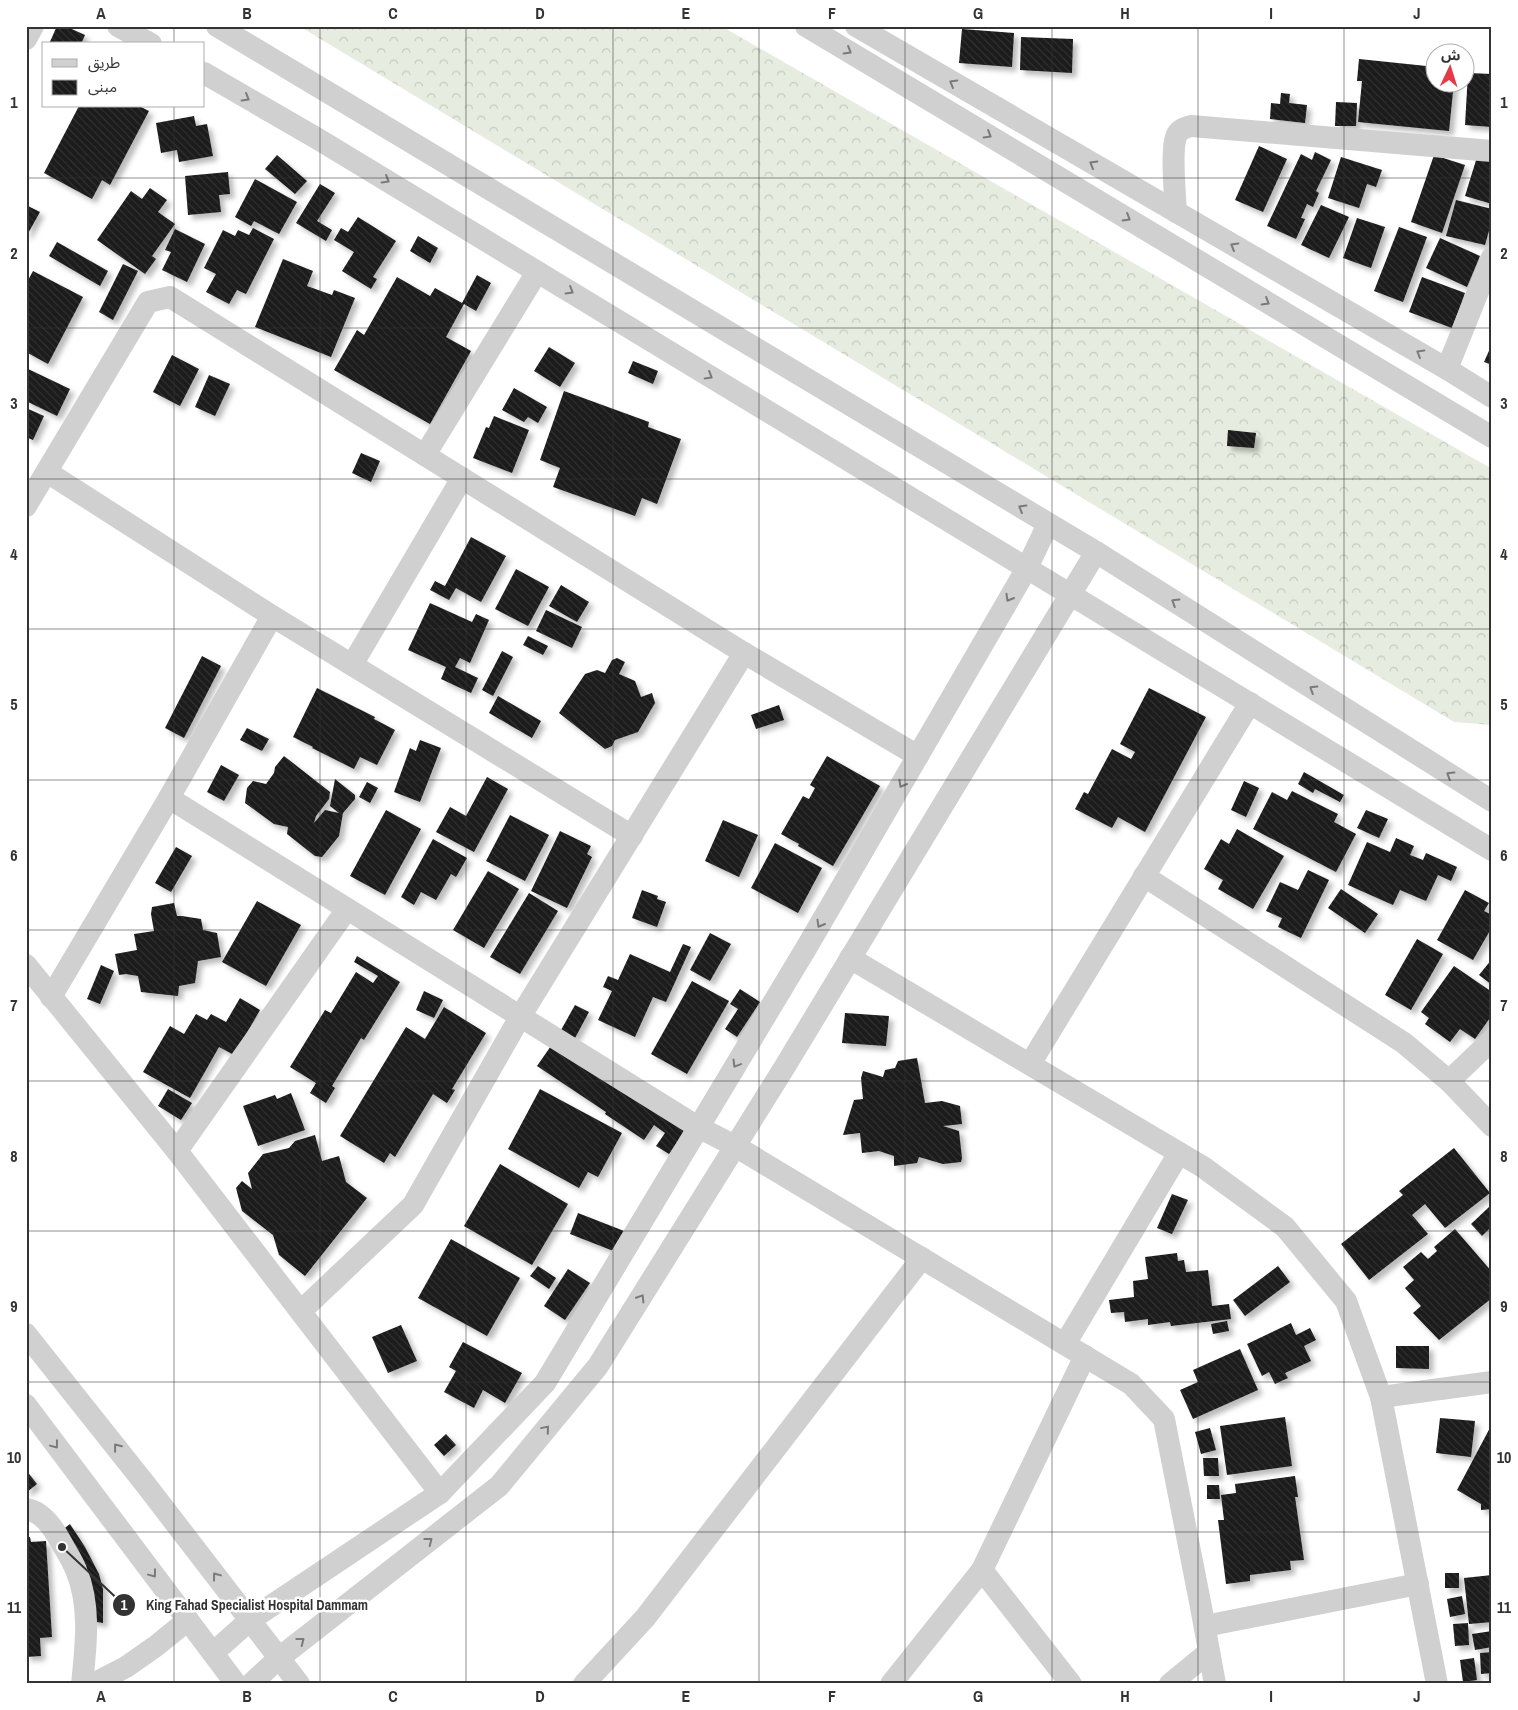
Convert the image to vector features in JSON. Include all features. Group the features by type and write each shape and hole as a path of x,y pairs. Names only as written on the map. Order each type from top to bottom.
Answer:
{"street":[{"path":"26,39 34,26"},
{"path":"118,26 147,42"},
{"path":"217,26 1096,552 1492,801"},
{"path":"806,26 1492,437"},
{"path":"856,26 1447,369 1492,397"},
{"path":"205,74 318,139 1492,850"},
{"path":"1176,212 1174,147 1176,136 1182,128 1191,126 1492,151"},
{"path":"1447,369 1492,257"},
{"path":"425,455 537,272"},
{"path":"26,506 148,302 170,297 744,653 918,756"},
{"path":"46,472 272,616 632,836"},
{"path":"352,665 462,478"},
{"path":"213,1654 250,1620 440,1493 545,1383 808,945 1026,568 1048,524"},
{"path":"251,1684 279,1658 499,1486 598,1366 735,1146 1096,552"},
{"path":"51,997 169,798 272,616"},
{"path":"301,1311 413,1205 520,1017 744,653"},
{"path":"1030,1064 1250,703"},
{"path":"169,798 698,1127 735,1146 1131,1384 1164,1419 1215,1684"},
{"path":"1144,876 1404,1043 1449,1081 1492,1126"},
{"path":"177,1151 347,909"},
{"path":"850,958 1203,1167 1285,1227 1346,1301 1381,1397 1437,1684"},
{"path":"26,965 177,1151 440,1493"},
{"path":"1449,1081 1492,1040"},
{"path":"1065,1344 1179,1153"},
{"path":"584,1684 645,1618 922,1258"},
{"path":"26,1334 146,1485 299,1684"},
{"path":"891,1684 982,1570 1085,1356"},
{"path":"1381,1397 1492,1382"},
{"path":"26,1406 236,1684"},
{"path":"26,1509 32,1510 54,1528 76,1570 84,1600 86,1643 82,1684"},
{"path":"982,1570 1071,1684"},
{"path":"1205,1626 1418,1584"},
{"path":"93,1684 126,1667 188,1620"},
{"path":"1170,1684 1209,1652"}],"green space":[{"path":"299,26 721,26 1492,469 1492,725 1454,722"}],"building":[{"path":"57,26 65,26 85,35 82,42 50,42"},
{"path":"962,29 1014,33 1012,67 959,63"},
{"path":"1021,37 1073,39 1072,73 1020,70"},
{"path":"1359,59 1426,66 1426,92 1453,92 1449,131 1358,122 1362,81 1357,81"},
{"path":"1476,73 1492,74 1492,127 1465,125 1467,92 1476,92"},
{"path":"1281,93 1290,94 1289,103 1307,105 1305,123 1270,119 1271,103 1280,104"},
{"path":"1336,102 1357,103 1356,126 1335,126"},
{"path":"78,108 143,108 149,111 110,185 102,180 92,199 44,173"},
{"path":"194,116 196,126 207,124 213,156 179,162 177,150 161,153 156,123"},
{"path":"1259,146 1287,159 1263,212 1235,200"},
{"path":"1315,152 1331,160 1316,191 1319,193 1313,207 1307,204 1301,218 1305,219 1296,239 1267,226 1301,154 1312,160"},
{"path":"277,155 307,181 295,194 265,169"},
{"path":"1434,155 1465,165 1442,233 1411,222"},
{"path":"1341,157 1382,170 1376,187 1367,184 1359,208 1328,198"},
{"path":"1477,157 1492,162 1492,204 1465,196"},
{"path":"228,172 230,194 219,195 221,212 188,215 185,176"},
{"path":"255,179 297,202 279,234 254,221 251,226 235,217"},
{"path":"320,184 335,193 317,221 332,230 326,241 296,223"},
{"path":"150,188 167,200 158,212 175,224 152,256 156,259 145,274 97,240 131,191 142,199"},
{"path":"1456,200 1492,209 1492,220 1485,245 1446,236"},
{"path":"26,205 40,212 26,237"},
{"path":"1321,205 1349,217 1329,258 1301,245"},
{"path":"358,217 396,241 373,277 377,279 371,289 342,271 354,252 334,240 341,228 348,232"},
{"path":"1357,218 1385,227 1371,268 1343,258"},
{"path":"1399,227 1427,237 1403,302 1374,291"},
{"path":"253,228 274,239 246,294 237,290 229,304 206,292 216,274 204,268 223,230 235,236 238,230 249,235"},
{"path":"175,229 205,244 187,282 162,270 171,252 165,250"},
{"path":"418,236 438,248 430,263 410,251"},
{"path":"1440,238 1480,256 1467,287 1426,268"},
{"path":"57,242 108,271 100,286 49,256"},
{"path":"283,259 313,271 307,286 332,295 334,290 355,298 331,357 255,327"},
{"path":"123,264 138,271 113,320 99,312"},
{"path":"33,271 83,297 48,364 26,352 26,284"},
{"path":"477,275 491,283 476,311 464,304 446,337 471,351 430,424 334,370 357,330 364,335 397,277 430,296 435,288 462,303"},
{"path":"1422,277 1465,293 1452,328 1409,312"},
{"path":"1492,344 1492,365 1484,362"},
{"path":"549,347 575,363 560,387 534,371"},
{"path":"172,355 199,369 180,406 153,392"},
{"path":"633,361 658,371 653,384 628,373"},
{"path":"26,368 70,389 57,416 26,401"},
{"path":"209,375 230,384 215,416 195,407"},
{"path":"514,388 547,407 538,423 528,417 524,422 502,410"},
{"path":"564,391 649,422 648,427 681,439 657,504 642,498 635,516 553,487 560,468 540,460"},
{"path":"26,408 44,416 33,440 26,437"},
{"path":"494,416 529,430 512,473 473,458 486,427 489,428"},
{"path":"1228,430 1256,433 1254,448 1227,446"},
{"path":"361,453 380,461 371,482 352,473"},
{"path":"471,537 506,556 481,602 456,588 449,600 430,590 435,581 445,586"},
{"path":"516,569 549,587 528,626 495,609"},
{"path":"561,585 589,602 577,622 549,606"},
{"path":"430,603 472,622 476,614 489,620 470,663 460,658 455,667 478,678 471,693 441,679 446,667 408,650"},
{"path":"546,610 582,627 572,648 536,631"},
{"path":"528,636 548,646 543,655 523,645"},
{"path":"502,651 513,657 493,696 482,690"},
{"path":"202,656 221,666 184,738 165,728"},
{"path":"617,658 625,662 619,674 635,681 641,697 652,693 655,703 638,732 615,740 612,746 605,749 559,713 585,674 597,670 605,673 612,660"},
{"path":"317,688 375,717 374,719 395,730 377,765 360,757 354,769 293,737"},
{"path":"1149,688 1206,717 1145,832 1118,817 1112,828 1075,809 1084,792 1088,794 1112,749 1131,759 1135,752 1120,744"},
{"path":"498,696 541,721 532,738 489,713"},
{"path":"779,705 784,720 756,729 751,715"},
{"path":"247,728 269,739 262,751 240,740"},
{"path":"420,740 441,748 420,802 394,792 410,748 416,751"},
{"path":"284,756 330,792 329,799 316,816 314,823 325,810 339,813 330,806 335,779 355,795 355,799 343,813 339,836 322,857 315,856 287,834 288,827 274,824 245,803 247,788 253,781 266,784 274,773 275,767"},
{"path":"827,756 880,786 833,866 781,834 803,796 809,799 815,788 810,785"},
{"path":"221,765 239,775 224,801 207,792"},
{"path":"1304,772 1344,795 1340,802 1315,789 1313,793 1298,784"},
{"path":"487,777 508,789 474,852 436,832 450,807 466,816"},
{"path":"1244,781 1259,788 1246,817 1231,810"},
{"path":"367,782 378,788 370,803 359,797"},
{"path":"1292,791 1338,814 1334,822 1356,834 1336,872 1253,829 1272,792 1287,800"},
{"path":"386,810 421,829 385,895 350,876"},
{"path":"1366,810 1388,819 1379,838 1357,828"},
{"path":"510,815 549,835 525,881 486,861"},
{"path":"723,820 758,835 739,877 705,861"},
{"path":"1237,829 1284,856 1253,909 1218,889 1223,880 1204,869 1221,839 1229,844"},
{"path":"560,831 591,846 587,854 592,857 567,908 531,891"},
{"path":"1396,838 1414,846 1410,855 1423,860 1426,853 1457,867 1451,881 1438,875 1426,901 1400,890 1393,905 1348,885 1367,842 1390,852"},
{"path":"433,839 467,858 456,877 451,874 436,900 421,892 414,905 401,897"},
{"path":"775,843 822,868 798,913 751,888"},
{"path":"176,847 192,856 171,892 155,883"},
{"path":"1308,870 1329,880 1301,938 1278,927 1282,918 1266,911 1280,882 1298,890"},
{"path":"488,871 519,889 484,948 453,930"},
{"path":"1341,889 1378,914 1365,933 1328,908"},
{"path":"642,890 658,896 657,899 666,902 657,927 632,918"},
{"path":"1465,890 1489,903 1484,911 1492,915 1492,927 1473,960 1437,940"},
{"path":"529,893 558,911 520,974 490,957"},
{"path":"257,901 301,925 266,986 222,962"},
{"path":"174,903 177,916 201,919 203,930 217,933 221,957 198,961 195,983 179,986 178,996 141,992 138,976 119,975 115,954 137,950 134,934 154,931 151,914 152,907"},
{"path":"710,933 731,944 710,981 690,970"},
{"path":"1417,939 1443,954 1411,1010 1385,995"},
{"path":"683,944 691,947 666,1002 653,997 635,1037 598,1020 612,991 603,987 608,976 618,980 630,954 670,972"},
{"path":"357,956 400,982 364,1040 361,1038 332,1086 335,1088 326,1103 310,1093 316,1083 290,1067 325,1010 331,1013 356,972 373,983 378,976 354,962"},
{"path":"1492,959 1492,985 1479,975"},
{"path":"101,965 114,971 100,1004 87,999"},
{"path":"1454,966 1492,992 1492,1015 1475,1039 1460,1029 1450,1042 1425,1024 1429,1018 1421,1012"},
{"path":"692,981 729,1001 687,1074 651,1054"},
{"path":"740,989 760,1002 737,1037 725,1029 738,1009 730,1004"},
{"path":"424,991 443,1000 434,1018 416,1010"},
{"path":"240,998 260,1010 234,1055 219,1047 190,1098 143,1072 170,1026 184,1034 196,1014 207,1020 211,1014 226,1022"},
{"path":"575,1005 589,1012 575,1038 561,1030"},
{"path":"444,1007 486,1033 452,1089 455,1090 447,1103 433,1094 395,1157 390,1153 384,1163 340,1136 406,1027 425,1039"},
{"path":"845,1013 889,1016 886,1046 842,1043"},
{"path":"553,1043 685,1130 669,1154 656,1146 665,1133 654,1125 644,1140 537,1066"},
{"path":"917,1058 925,1103 942,1101 960,1106 962,1124 943,1126 959,1131 961,1162 943,1164 919,1157 917,1163 894,1166 894,1156 879,1151 862,1153 860,1133 843,1135 854,1100 863,1099 861,1078 863,1071 883,1077 885,1070 895,1068 898,1061"},
{"path":"168,1089 192,1103 181,1120 158,1106"},
{"path":"540,1089 622,1133 598,1177 588,1172 579,1188 508,1149"},
{"path":"291,1093 305,1130 258,1146 243,1106 275,1095 277,1099"},
{"path":"315,1135 322,1161 339,1156 346,1182 367,1198 305,1276 279,1255 273,1235 242,1211 236,1188 242,1181 252,1189 248,1173 263,1154 289,1148 295,1141"},
{"path":"1454,1148 1490,1193 1445,1228 1425,1204 1412,1215 1428,1234 1369,1280 1341,1244 1403,1195 1399,1191"},
{"path":"500,1164 568,1204 532,1265 464,1226"},
{"path":"1172,1194 1188,1200 1172,1234 1157,1228"},
{"path":"1489,1207 1492,1210 1492,1226 1482,1236 1471,1224"},
{"path":"578,1213 624,1231 616,1252 570,1234"},
{"path":"1455,1229 1492,1272 1492,1298 1439,1340 1413,1313 1421,1306 1405,1288 1414,1280 1403,1267 1421,1252 1428,1259 1437,1251 1434,1247"},
{"path":"451,1239 520,1278 487,1336 418,1298"},
{"path":"1177,1253 1178,1261 1184,1260 1186,1272 1208,1270 1212,1306 1229,1304 1231,1319 1171,1326 1170,1322 1148,1325 1148,1319 1125,1322 1124,1312 1111,1313 1109,1300 1134,1297 1133,1281 1148,1279 1145,1257"},
{"path":"538,1266 556,1278 549,1289 530,1276"},
{"path":"1278,1266 1290,1282 1245,1316 1233,1300"},
{"path":"568,1269 590,1283 565,1320 544,1306"},
{"path":"1227,1321 1229,1331 1213,1334 1211,1324"},
{"path":"1291,1323 1296,1335 1310,1328 1316,1340 1304,1346 1311,1361 1285,1373 1288,1378 1275,1384 1269,1372 1262,1376 1247,1344"},
{"path":"401,1325 417,1361 388,1373 372,1337"},
{"path":"463,1342 522,1373 505,1403 483,1390 474,1408 444,1392 456,1371 449,1367"},
{"path":"1396,1346 1429,1346 1429,1369 1396,1368"},
{"path":"1240,1349 1258,1390 1193,1419 1180,1390 1198,1382 1193,1370"},
{"path":"1285,1417 1292,1466 1227,1475 1220,1426"},
{"path":"1440,1418 1475,1421 1471,1457 1436,1453"},
{"path":"1492,1424 1492,1509 1481,1510 1481,1504 1457,1490"},
{"path":"1210,1428 1216,1450 1201,1454 1195,1432"},
{"path":"446,1434 456,1445 444,1456 434,1445"},
{"path":"1203,1458 1218,1458 1219,1476 1204,1476"},
{"path":"26,1470 37,1484 27,1492 26,1491"},
{"path":"1295,1476 1298,1497 1295,1497 1304,1560 1290,1561 1291,1570 1250,1575 1250,1581 1226,1584 1218,1520 1224,1520 1221,1495 1236,1493 1235,1484"},
{"path":"1207,1485 1219,1485 1220,1499 1207,1499"},
{"path":"70,1524 99,1574 103,1589 103,1623 91,1621 61,1531"},
{"path":"26,1537 30,1537 31,1542 46,1541 52,1637 40,1638 41,1656 26,1657"},
{"path":"1445,1573 1459,1573 1459,1588 1445,1588"},
{"path":"1492,1575 1492,1622 1469,1624 1464,1578"},
{"path":"1462,1596 1465,1614 1450,1617 1447,1599"},
{"path":"1468,1623 1469,1645 1455,1646 1453,1624"},
{"path":"1492,1631 1492,1647 1475,1650 1472,1634"},
{"path":"1492,1652 1492,1673 1481,1674 1480,1653"},
{"path":"1474,1658 1477,1680 1463,1682 1460,1660"}],"place":[{"name":"King Fahad Specialist Hospital Dammam","path":"62,1547"}]}
